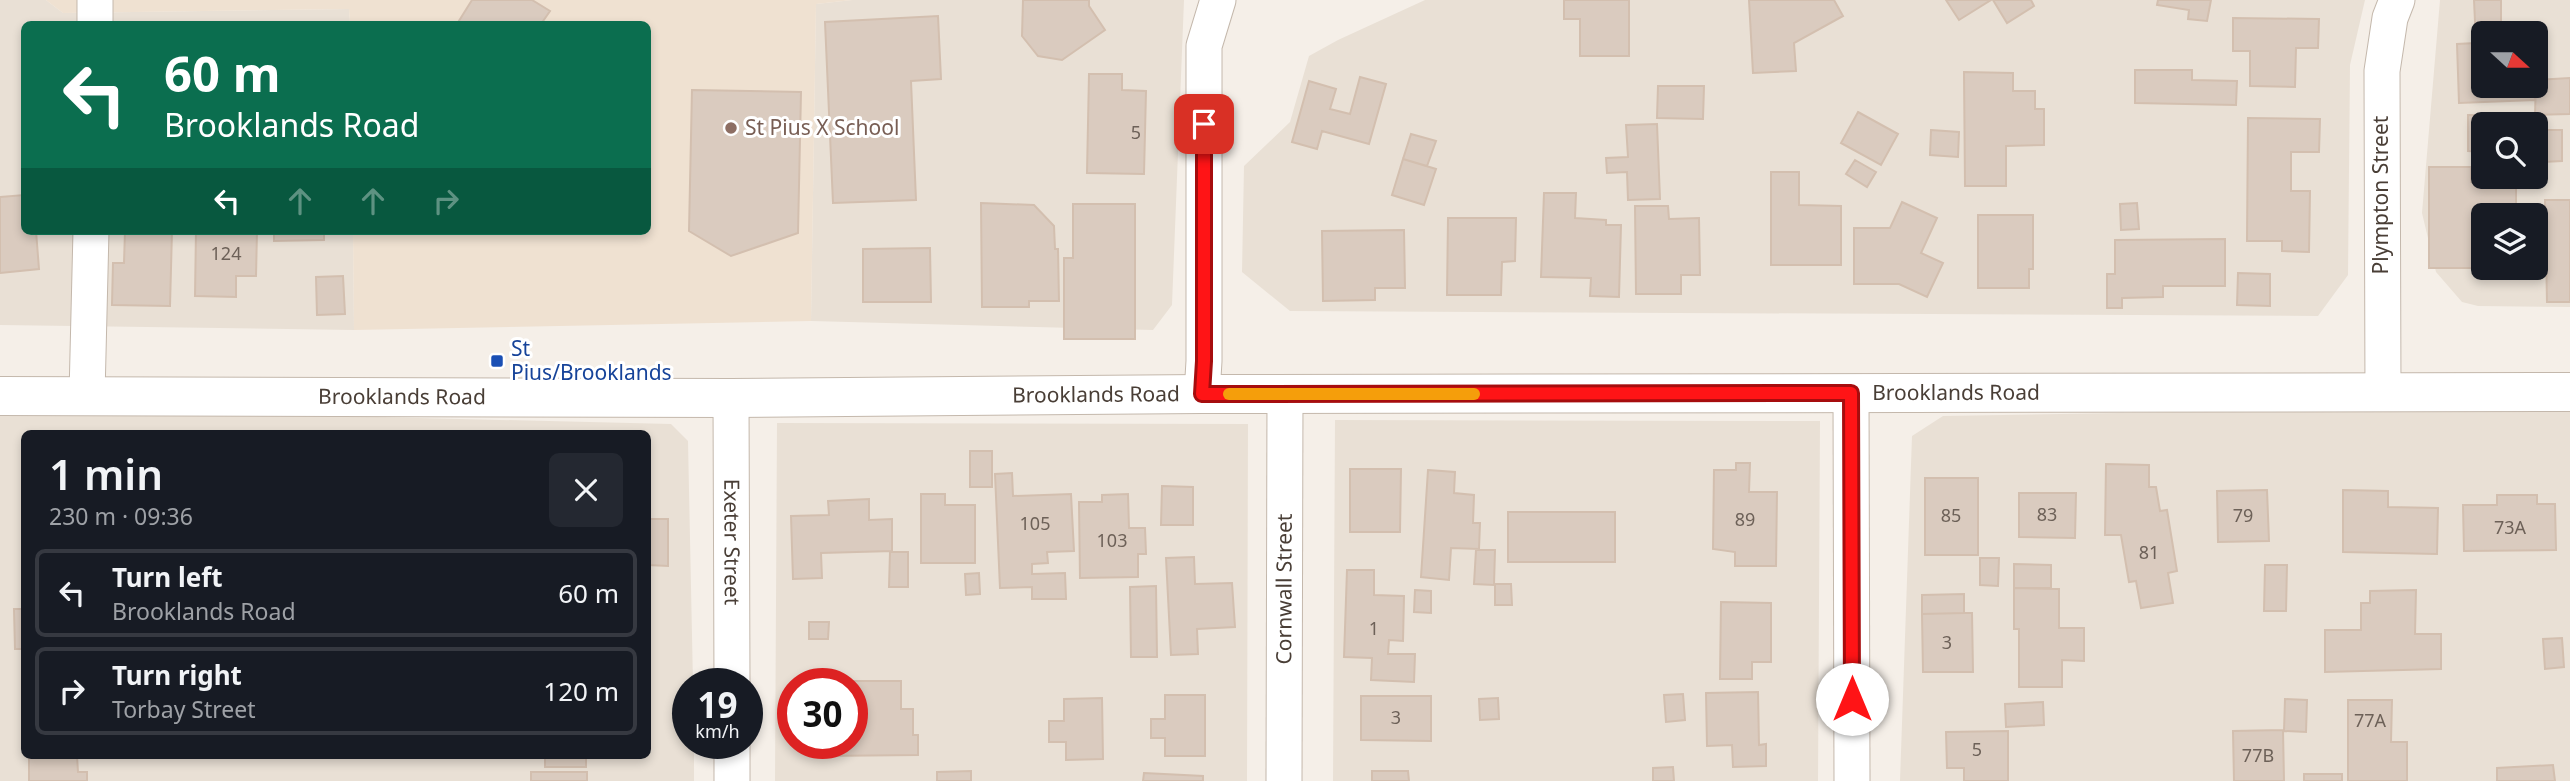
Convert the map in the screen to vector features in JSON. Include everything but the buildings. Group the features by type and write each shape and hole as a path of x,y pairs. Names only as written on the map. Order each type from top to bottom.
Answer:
{"street":[{"path":"95,0 95,21"},
{"path":"1202,394 1205,46 1217,0"},
{"name":"Plympton Street","path":"2383,393 2382,71 2390,18 2397,0"},
{"path":"87,395 91,235"},
{"name":"Brooklands Road","path":"0,396 731,398 1202,394 2570,392"},
{"path":"1851,393 1852,781"},
{"name":"Cornwall Street","path":"1284,781 1285,395"},
{"name":"Exeter Street","path":"731,398 732,668"},
{"path":"732,759 732,781"}],"shaded area":[{"path":"0,0 46,0 63,13 349,9 350,21 21,21 21,235 353,235 354,330 0,325"},
{"name":"St Pius X School","path":"46,0 852,0 816,4 811,321 354,330 353,235 651,235 651,21 350,21 349,9 63,13"},
{"path":"852,0 1184,0 1172,305 1153,330 811,321 816,4"},
{"path":"1425,0 2365,0 2350,65 2348,275 2318,316 1290,311 1242,272 1244,166 1290,122 1309,56"},
{"path":"2440,0 2570,0 2570,307 2478,306 2462,302 2436,272 2422,213"},
{"path":"2570,405 2570,781 1900,781 1912,436 1943,416"},
{"path":"0,408 671,424 688,441 693,668 672,668 672,759 694,759 694,781 0,781"},
{"path":"1335,420 1820,421 1818,781 1333,781"},
{"path":"777,423 1248,424 1247,781 775,781"}],"slow traffic":[{"path":"1229,394 1474,394"}],"place":[{"name":"St Pius X School","path":"731,128"},
{"name":"St Pius/Brooklands","path":"497,361"}],"route":[{"path":"1204,124 1202,394 1851,393 1852,699"}]}
